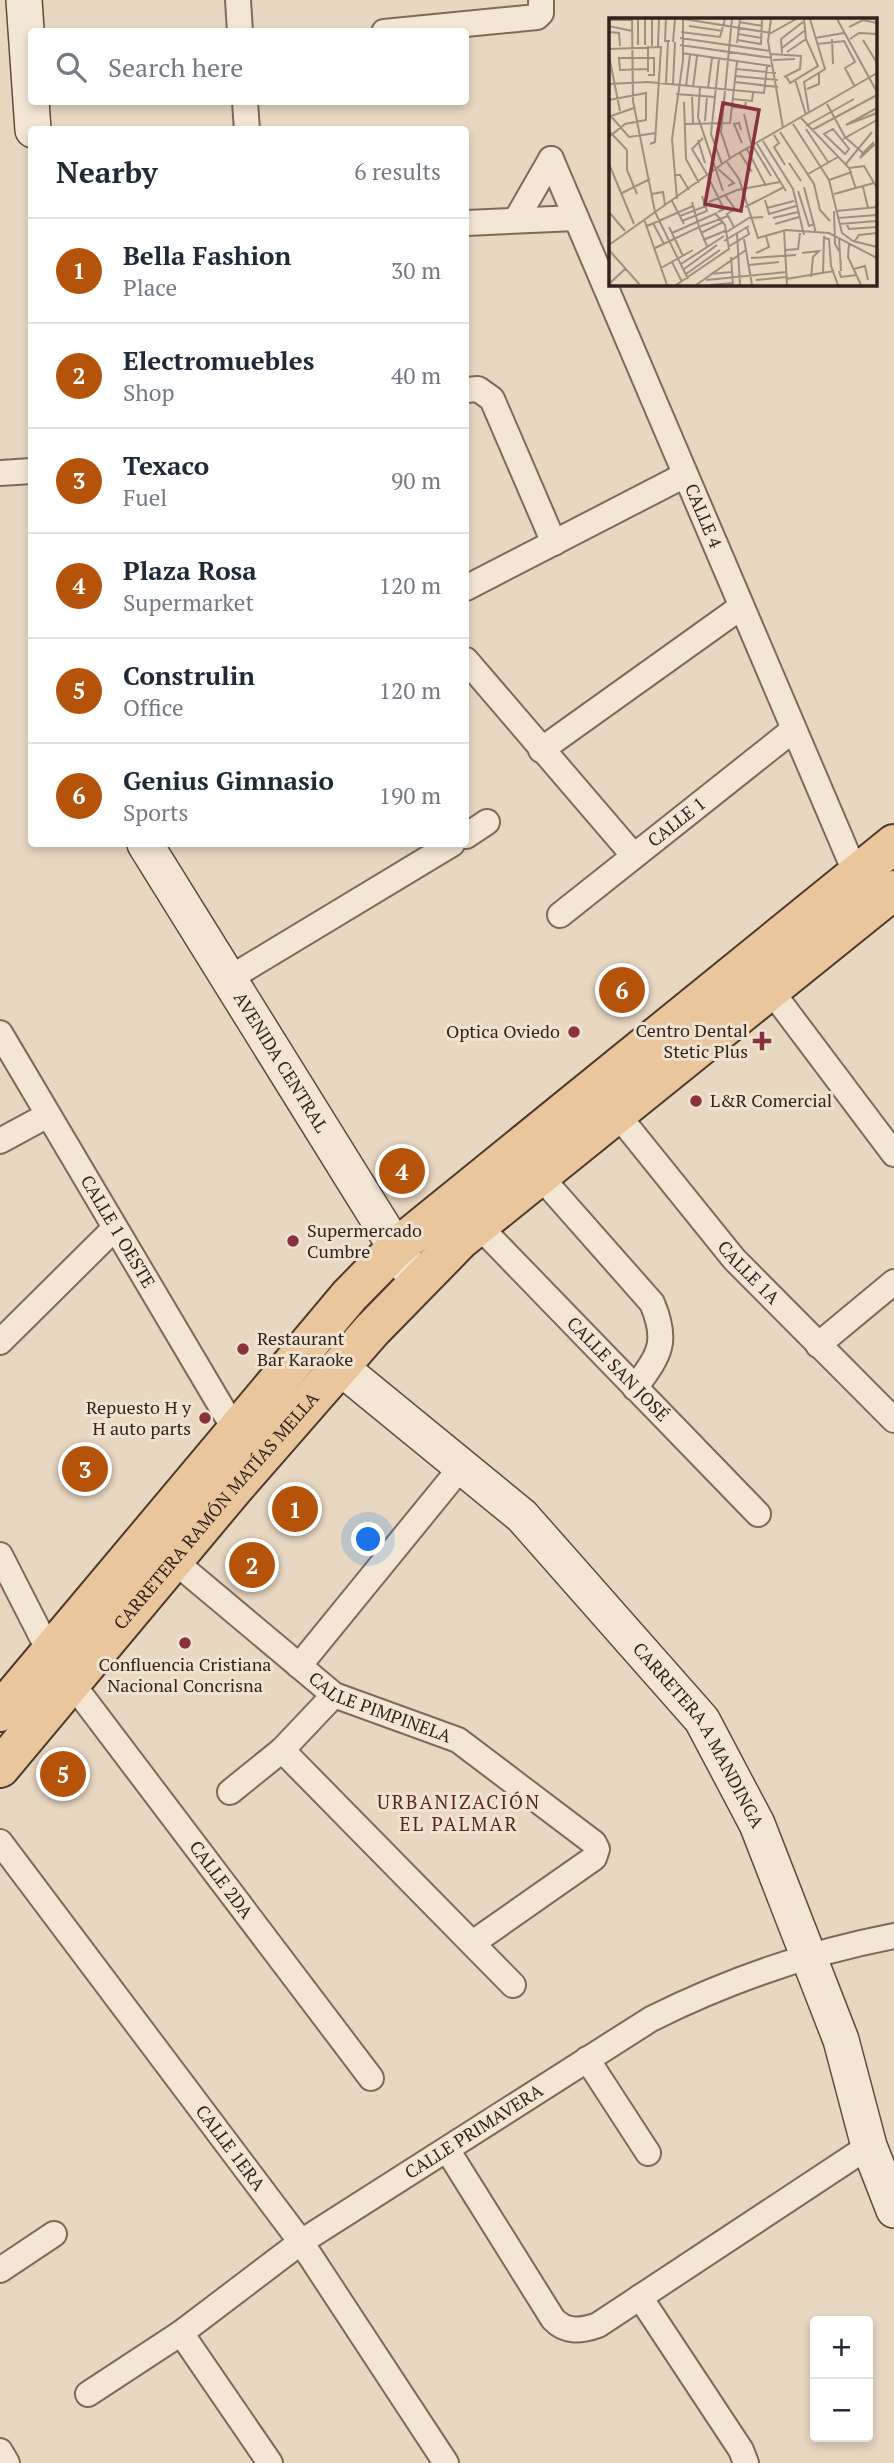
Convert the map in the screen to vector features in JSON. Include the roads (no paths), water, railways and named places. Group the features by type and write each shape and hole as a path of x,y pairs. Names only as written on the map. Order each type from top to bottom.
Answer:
{"main road":[{"name":"CARRETERA RAMÓN MATÍAS MELLA","path":"0,1768 173,1560 417,1281 478,1225 769,988 873,890 894,844"},
{"name":"CARRETERA RAMÓN MATÍAS MELLA","path":"0,1712 349,1296 396,1248 873,890"}],"street":[{"path":"24,0 28,58"},
{"path":"238,0 240,28"},
{"path":"410,28 540,8"},
{"path":"31,105 33,126"},
{"path":"245,105 247,126"},
{"name":"CALLE 4","path":"516,220 551,159 793,730 873,890"},
{"path":"469,223 576,218"},
{"path":"469,390 478,390 492,399 554,543"},
{"path":"0,473 28,471"},
{"path":"469,586 685,475"},
{"path":"541,750 741,607"},
{"path":"469,664 634,856"},
{"name":"CALLE 1","path":"560,915 793,730"},
{"path":"469,834 488,822"},
{"name":"AVENIDA CENTRAL","path":"147,847 417,1281"},
{"path":"230,978 447,847"},
{"path":"769,988 894,1154"},
{"name":"CALLE 1 OESTE","path":"0,1033 235,1430"},
{"name":"CALLE 1A","path":"617,1114 734,1259 894,1419"},
{"path":"0,1141 48,1115"},
{"path":"539,1175 652,1303 662,1327 659,1355 635,1388"},
{"name":"CALLE SAN JOSÉ","path":"478,1225 758,1514"},
{"path":"0,1342 114,1229"},
{"path":"818,1345 894,1282"},
{"name":"CARRETERA A MANDINGA","path":"340,1367 522,1516 702,1720 757,1824 841,2040 869,2146 894,2210"},
{"path":"299,1666 462,1466"},
{"name":"CALLE 2DA","path":"0,1555 49,1651 371,2078"},
{"name":"CALLE PIMPINELA","path":"173,1560 334,1695 458,1740 594,1843 597,1849 594,1858 474,1942"},
{"path":"230,1792 282,1749 334,1695"},
{"path":"282,1749 474,1942 513,1985"},
{"name":"CALLE 1ERA","path":"0,1842 301,2242 446,2463"},
{"name":"CALLE PRIMAVERA","path":"88,2395 181,2333 301,2242 448,2151 651,2019 701,1994 853,1944 894,1936"},
{"path":"587,2059 648,2153"},
{"path":"448,2151 559,2326 585,2330 640,2297 869,2146"},
{"path":"0,2270 54,2234"},
{"path":"640,2297 741,2450 746,2463"},
{"path":"181,2333 270,2463"},
{"path":"0,2451 7,2463"}],"place":[{"name":"Genius Gimnasio","path":"622,990"},
{"name":"Optica Oviedo","path":"574,1032"},
{"name":"Centro Dental Stetic Plus","path":"762,1041"},
{"name":"L&R Comercial","path":"696,1101"},
{"name":"Plaza Rosa","path":"402,1171"},
{"name":"Supermercado Cumbre","path":"293,1241"},
{"name":"Restaurant Bar Karaoke","path":"243,1349"},
{"name":"Repuesto H y H auto parts","path":"205,1418"},
{"name":"Texaco","path":"85,1469"},
{"name":"Bella Fashion","path":"295,1509"},
{"name":"Electromuebles","path":"252,1565"},
{"name":"Confluencia Cristiana Nacional Concrisna","path":"185,1643"},
{"name":"Construlin","path":"63,1774"}],"district":[{"name":"URBANIZACIÓN EL PALMAR","path":"459,1813"}]}
